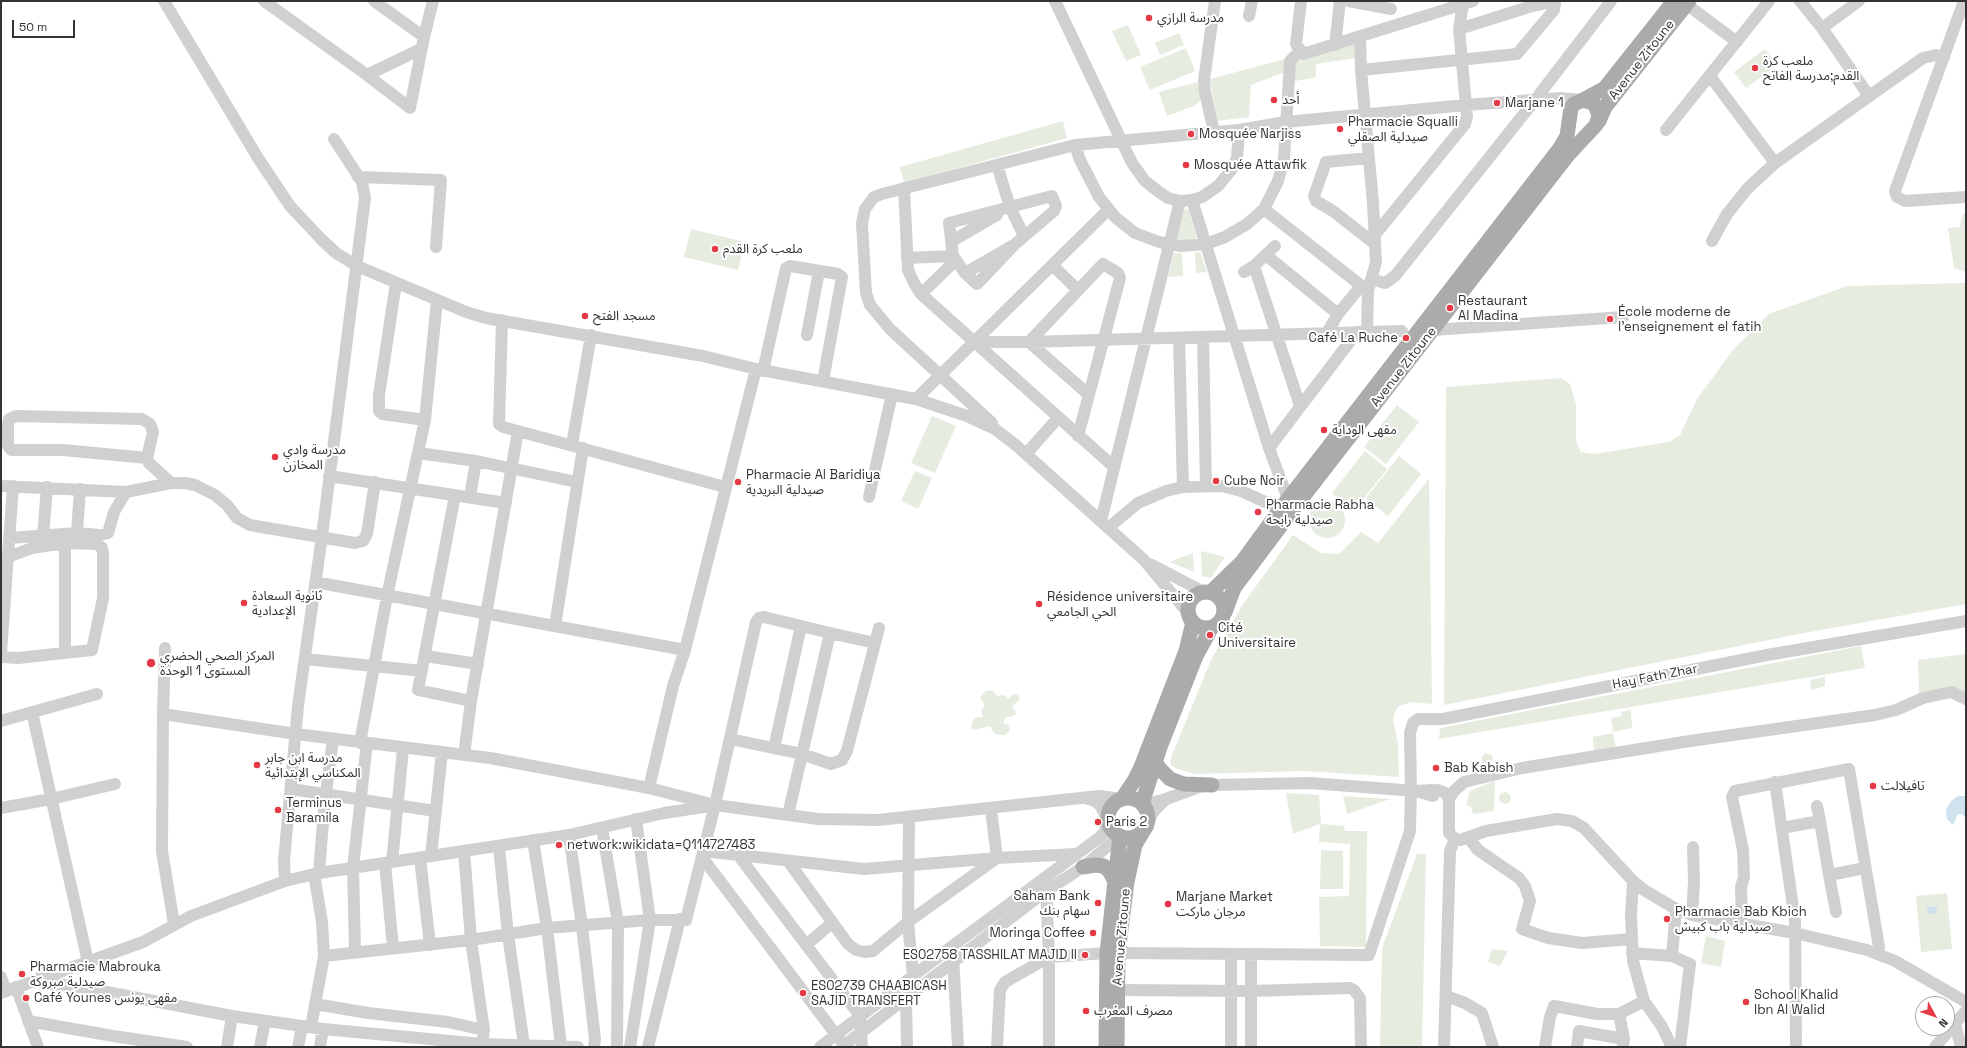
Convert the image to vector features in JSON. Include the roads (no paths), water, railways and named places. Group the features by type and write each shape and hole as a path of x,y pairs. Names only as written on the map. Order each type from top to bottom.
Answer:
{"main road":[{"name":"Avenue Zitoune","path":"1583,100 1605,88 1679,2"},
{"name":"Avenue Zitoune","path":"1225,612 1234,588 1248,568 1568,155 1596,125 1605,107 1679,2"},
{"path":"1583,100 1593,103 1599,116 1596,125 1588,131 1574,128 1569,118 1571,108 1578,101 1583,100"},
{"name":"Avenue Zitoune","path":"1206,592 1242,562 1284,504 1560,148 1567,136 1569,118"},
{"path":"1122,799 1132,798 1142,804 1146,811 1145,827 1135,836 1130,838 1120,836 1113,830 1108,821 1111,807 1122,799 1134,781 1186,652 1192,598 1206,592 1220,597 1223,602 1225,612 1221,621 1212,627 1196,656 1155,760 1142,804"},
{"path":"1190,617 1202,628 1212,627"},
{"path":"1155,760 1159,768 1170,779 1184,784 1212,785"},
{"name":"Avenue Zitoune","path":"1117,1047 1117,990 1112,953 1128,869 1135,845 1145,827"},
{"name":"Avenue Zitoune","path":"1106,1047 1112,953 1114,882 1120,836"},
{"path":"1080,860 1095,865 1104,866 1110,872 1114,882"}],"street":[{"path":"164,1 258,158 290,206 336,253 357,266 466,312 502,320 703,356 759,370 916,399 953,410 983,423 1007,438"},
{"path":"264,1 410,108 421,49 433,1"},
{"path":"374,1 424,37"},
{"path":"1055,1 1120,141 1138,173 1144,181 1168,198 1186,200 1202,197 1218,186 1232,169 1239,147 1239,130"},
{"path":"1214,132 1205,92 1204,80 1215,1"},
{"path":"1249,16 1252,1"},
{"path":"1301,1 1296,44 1300,52 1307,54 1468,3"},
{"path":"1335,45 1340,1"},
{"path":"1349,1 1392,5 1389,27"},
{"path":"1327,333 1338,314 1367,286 1384,283 1395,276 1535,100 1611,1"},
{"path":"1666,130 1769,1"},
{"path":"1800,1 1822,28 1869,96"},
{"path":"1822,28 1859,1"},
{"path":"1964,1 1896,191 1898,197 1905,201 1966,197"},
{"path":"1361,70 1517,54 1554,10 1555,4 1551,2 1529,7 1459,30"},
{"path":"1679,2 1737,42"},
{"path":"1374,240 1462,130 1467,116 1463,59 1459,30 1468,3"},
{"path":"1268,448 1300,406 1362,332 1367,286 1375,269 1360,37"},
{"path":"367,75 421,49"},
{"path":"1075,145 1092,184 1108,210 1135,233 1146,238 1169,244 1188,246 1206,244 1235,232 1264,209 1276,187 1282,170 1290,61 1300,52"},
{"path":"1712,241 1727,214 1748,188 1775,163 1927,56 1936,54 1944,57"},
{"path":"1710,76 1775,163"},
{"path":"1190,617 1144,560 1007,438 878,316 870,305 866,293 862,223 864,209 874,197 1075,145 1239,130 1285,122 1466,105 1560,98 1583,100"},
{"path":"1535,100 1562,108 1569,118"},
{"path":"285,881 284,861 296,734 357,266 364,198 364,189 358,177 334,139"},
{"path":"1369,158 1326,162 1314,196 1316,201 1334,211 1374,240"},
{"path":"997,165 1010,207 1024,236"},
{"path":"358,177 441,180 436,246"},
{"path":"904,188 907,258 911,278 921,294 1114,467"},
{"path":"1049,196 1053,197 1056,206 1054,211 1014,245 965,272 954,258 949,223 1010,207 1049,196"},
{"path":"1186,200 1206,244 1284,504"},
{"path":"1104,524 1114,467 1169,244 1186,200"},
{"path":"952,241 1010,207"},
{"path":"1264,209 1367,286"},
{"path":"916,399 1108,210"},
{"path":"1275,246 1267,256 1249,269 1276,335 1300,406"},
{"path":"1267,256 1338,314"},
{"path":"907,258 954,258"},
{"path":"921,294 954,258"},
{"path":"1029,342 1077,289 1103,264 1120,276 1078,436"},
{"path":"1052,265 1077,289"},
{"path":"649,788 725,487 759,370 786,268 790,266 838,274 842,277 823,381"},
{"path":"807,335 819,271"},
{"path":"396,283 379,395 379,411 382,414 425,420"},
{"path":"356,952 352,868 360,800 363,743 374,665 387,596 425,420 437,301"},
{"path":"1433,330 1623,317"},
{"path":"502,320 499,424 503,427 725,487"},
{"path":"973,342 1029,342 1402,331"},
{"path":"555,626 577,482 578,447 591,335"},
{"path":"1203,337 1206,486"},
{"path":"1179,338 1183,487"},
{"path":"1029,342 1089,395"},
{"path":"869,497 892,394"},
{"path":"147,458 71,451 11,450 8,446 8,424 10,419 16,416 142,419 150,424 153,432 147,458 149,463 171,483"},
{"path":"1026,454 1058,418"},
{"path":"464,755 471,701 488,613 518,431"},
{"path":"418,453 476,461 577,482"},
{"path":"470,497 476,461"},
{"path":"329,476 506,503"},
{"path":"1,653 10,538 7,486 126,492 171,483 196,485 215,495 227,505 237,518 250,525 355,542 363,541 367,534 375,482"},
{"path":"1104,524 1138,503 1166,491 1183,487 1222,486 1284,504"},
{"path":"43,537 47,488"},
{"path":"77,533 80,489"},
{"path":"10,538 43,537 77,533 100,535 108,533 114,512 126,492"},
{"path":"455,495 418,690 471,701"},
{"path":"1,657 18,658 92,650 103,598 104,553 102,548 97,544 65,543 32,548 8,557"},
{"path":"65,543 65,652"},
{"path":"1144,560 1206,592"},
{"path":"315,582 685,650"},
{"path":"324,956 471,940 547,928 650,920 686,920 715,805 756,622 759,618 764,617 875,643"},
{"name":"Hay Fath Zhar","path":"1414,791 1410,733 1413,723 1418,719 1443,719 1767,655 1966,621"},
{"path":"774,748 801,626"},
{"path":"730,739 802,754 831,764 842,760 847,751 878,628"},
{"path":"788,815 830,633"},
{"path":"165,648 162,851 174,924"},
{"path":"425,656 478,664"},
{"path":"305,659 422,671"},
{"path":"1142,804 1166,799 1199,787 1212,785 1310,783 1438,794 1454,791 1464,782 1522,768 1690,741 1875,715 1896,710 1923,698 1951,692 1966,699"},
{"path":"1,721 96,694"},
{"path":"32,712 88,962"},
{"path":"163,714 403,749 490,758 649,788 715,805 818,819 861,820 909,817 1099,796 1122,799"},
{"path":"298,1047 315,1004 324,956 322,922 316,873 333,739"},
{"path":"393,948 388,863 397,805 403,749"},
{"path":"430,945 426,857 435,811 442,752"},
{"path":"1742,924 1741,887 1744,877 1743,850 1732,797 1737,789 1849,769 1866,868 1878,954"},
{"path":"1775,782 1795,933 1796,1047"},
{"path":"1,808 51,799 115,784"},
{"path":"291,789 435,811"},
{"path":"997,1047 999,998 1001,986 1009,978 1049,957 1112,953 1369,955 1410,830 1414,791"},
{"path":"1438,794 1449,833 1455,839 1460,840 1486,831 1558,819 1572,821 1584,828 1633,881 1644,890 1676,909 1692,915 1795,933 1849,945 1878,954 1895,961 1966,1002"},
{"path":"703,854 836,1034 843,1046 1046,891 1080,860 1104,833 1108,821 1100,805 1095,801 1084,798"},
{"path":"1145,827 1153,812 1166,799"},
{"path":"8,990 149,939 174,924 210,908 285,881 316,873 499,847 569,835 677,810 715,805"},
{"path":"1817,806 1836,912"},
{"path":"991,809 997,858"},
{"path":"909,817 908,922 913,976"},
{"path":"630,1047 650,920 636,819"},
{"path":"1782,828 1820,821"},
{"path":"602,828 618,923 617,1047"},
{"path":"569,835 582,926 595,1039 594,1047"},
{"path":"820,1047 951,946 1046,876 1080,860 1120,836"},
{"path":"1468,836 1478,850 1518,878 1525,886 1530,901 1522,929 1548,938 1582,943 1632,939"},
{"path":"1444,1047 1450,851 1455,839"},
{"path":"534,840 566,1046"},
{"path":"499,847 508,935 524,1045"},
{"path":"1692,915 1694,882 1693,847"},
{"path":"464,851 471,940 484,1030 489,1045"},
{"path":"703,854 738,855 864,869 997,858 1080,860"},
{"path":"738,855 860,1016 862,1047"},
{"path":"788,861 848,944 856,950 865,952 873,951 908,922 997,858"},
{"path":"1829,875 1866,868"},
{"path":"1046,876 1049,957 1049,1047"},
{"path":"1633,881 1632,953 1644,1001 1661,1025 1672,1047"},
{"path":"1672,956 1676,909"},
{"path":"648,1047 680,919"},
{"path":"806,945 832,923"},
{"path":"951,946 954,961 958,1047"},
{"path":"1632,953 1672,956 1690,964 1680,1047"},
{"path":"1231,954 1231,1047"},
{"path":"1251,954 1251,1047"},
{"path":"1,977 28,1021 38,1047"},
{"path":"40,978 45,984 70,985 232,1016 306,1027 439,1039 467,1045 578,1047"},
{"path":"1117,990 1251,991 1350,988 1358,993 1361,1003 1361,1047"},
{"path":"1446,996 1465,1003 1482,1013 1493,1047"},
{"path":"906,998 907,1047"},
{"path":"1545,1047 1550,1017 1554,1006 1597,1014 1618,1014 1644,1001"},
{"path":"315,1004 368,1013 448,1022 484,1030"},
{"path":"1961,1047 1955,1023 1966,1011"},
{"path":"1577,1047 1579,1031 1624,1043 1618,1014"},
{"path":"227,1047 232,1016"},
{"path":"28,1021 187,1047"},
{"path":"260,1047 265,1021"},
{"path":"320,1047 323,1029"},
{"path":"1935,1047 1944,1036"}],"water":[{"path":"1958,796 1966,796 1966,818 1962,814 1958,814 1953,825 1947,819 1946,809 1951,801"},
{"path":"1927,907 1937,907 1937,913 1927,914"}],"place":[{"name":"مدرسة الرازي","path":"1149,18"},
{"name":"ملعب كرة القدم;مدرسة الفاتح","path":"1755,68"},
{"name":"أحد","path":"1274,100"},
{"name":"Marjane 1","path":"1497,103"},
{"name":"Pharmacie Squalli صيدلية الصقلي","path":"1340,129"},
{"name":"Mosquée Narjiss","path":"1191,134"},
{"name":"Mosquée Attawfik","path":"1186,165"},
{"name":"ملعب كرة القدم","path":"715,249"},
{"name":"Restaurant Al Madina","path":"1450,308"},
{"name":"مسجد الفتح","path":"585,316"},
{"name":"École moderne de l'enseignement el fatih","path":"1610,319"},
{"name":"Café La Ruche","path":"1406,338"},
{"name":"مقهى الوداية","path":"1324,430"},
{"name":"مدرسة وادي المخازن","path":"275,457"},
{"name":"Cube Noir","path":"1216,481"},
{"name":"Pharmacie Al Baridiya صيدلية البريدية","path":"738,482"},
{"name":"Pharmacie Rabha صيدلية رابحة","path":"1258,512"},
{"name":"ثانوية السعادة الإعدادية","path":"244,603"},
{"name":"Résidence universitaire الحي الجامعي","path":"1039,604"},
{"name":"Cité Universitaire","path":"1210,635"},
{"name":"المركز الصحي الحضري المستوى 1 الوحدة","path":"151,663"},
{"name":"مدرسة ابن جابر المكناسي الإبتدائية","path":"257,765"},
{"name":"Bab Kabish","path":"1436,768"},
{"name":"تافيلالت","path":"1873,786"},
{"name":"Terminus Baramila","path":"278,810"},
{"name":"Paris 2","path":"1098,822"},
{"name":"network:wikidata=Q114727483","path":"559,845"},
{"name":"Saham Bank سهام بنك","path":"1098,903"},
{"name":"Marjane Market مرجان ماركت","path":"1168,904"},
{"name":"Pharmacie Bab Kbich صيدلية باب كبيش","path":"1667,919"},
{"name":"Moringa Coffee","path":"1093,933"},
{"name":"ES02758 TASSHILAT MAJID II","path":"1085,955"},
{"name":"Pharmacie Mabrouka صيدلية مبروكة","path":"22,974"},
{"name":"ES02739 CHAABICASH SAJID TRANSFERT","path":"803,993"},
{"name":"Café Younes مقهى يونس","path":"26,998"},
{"name":"School Khalid Ibn Al Walid","path":"1746,1002"},
{"name":"مصرف المغرب","path":"1086,1011"}]}
